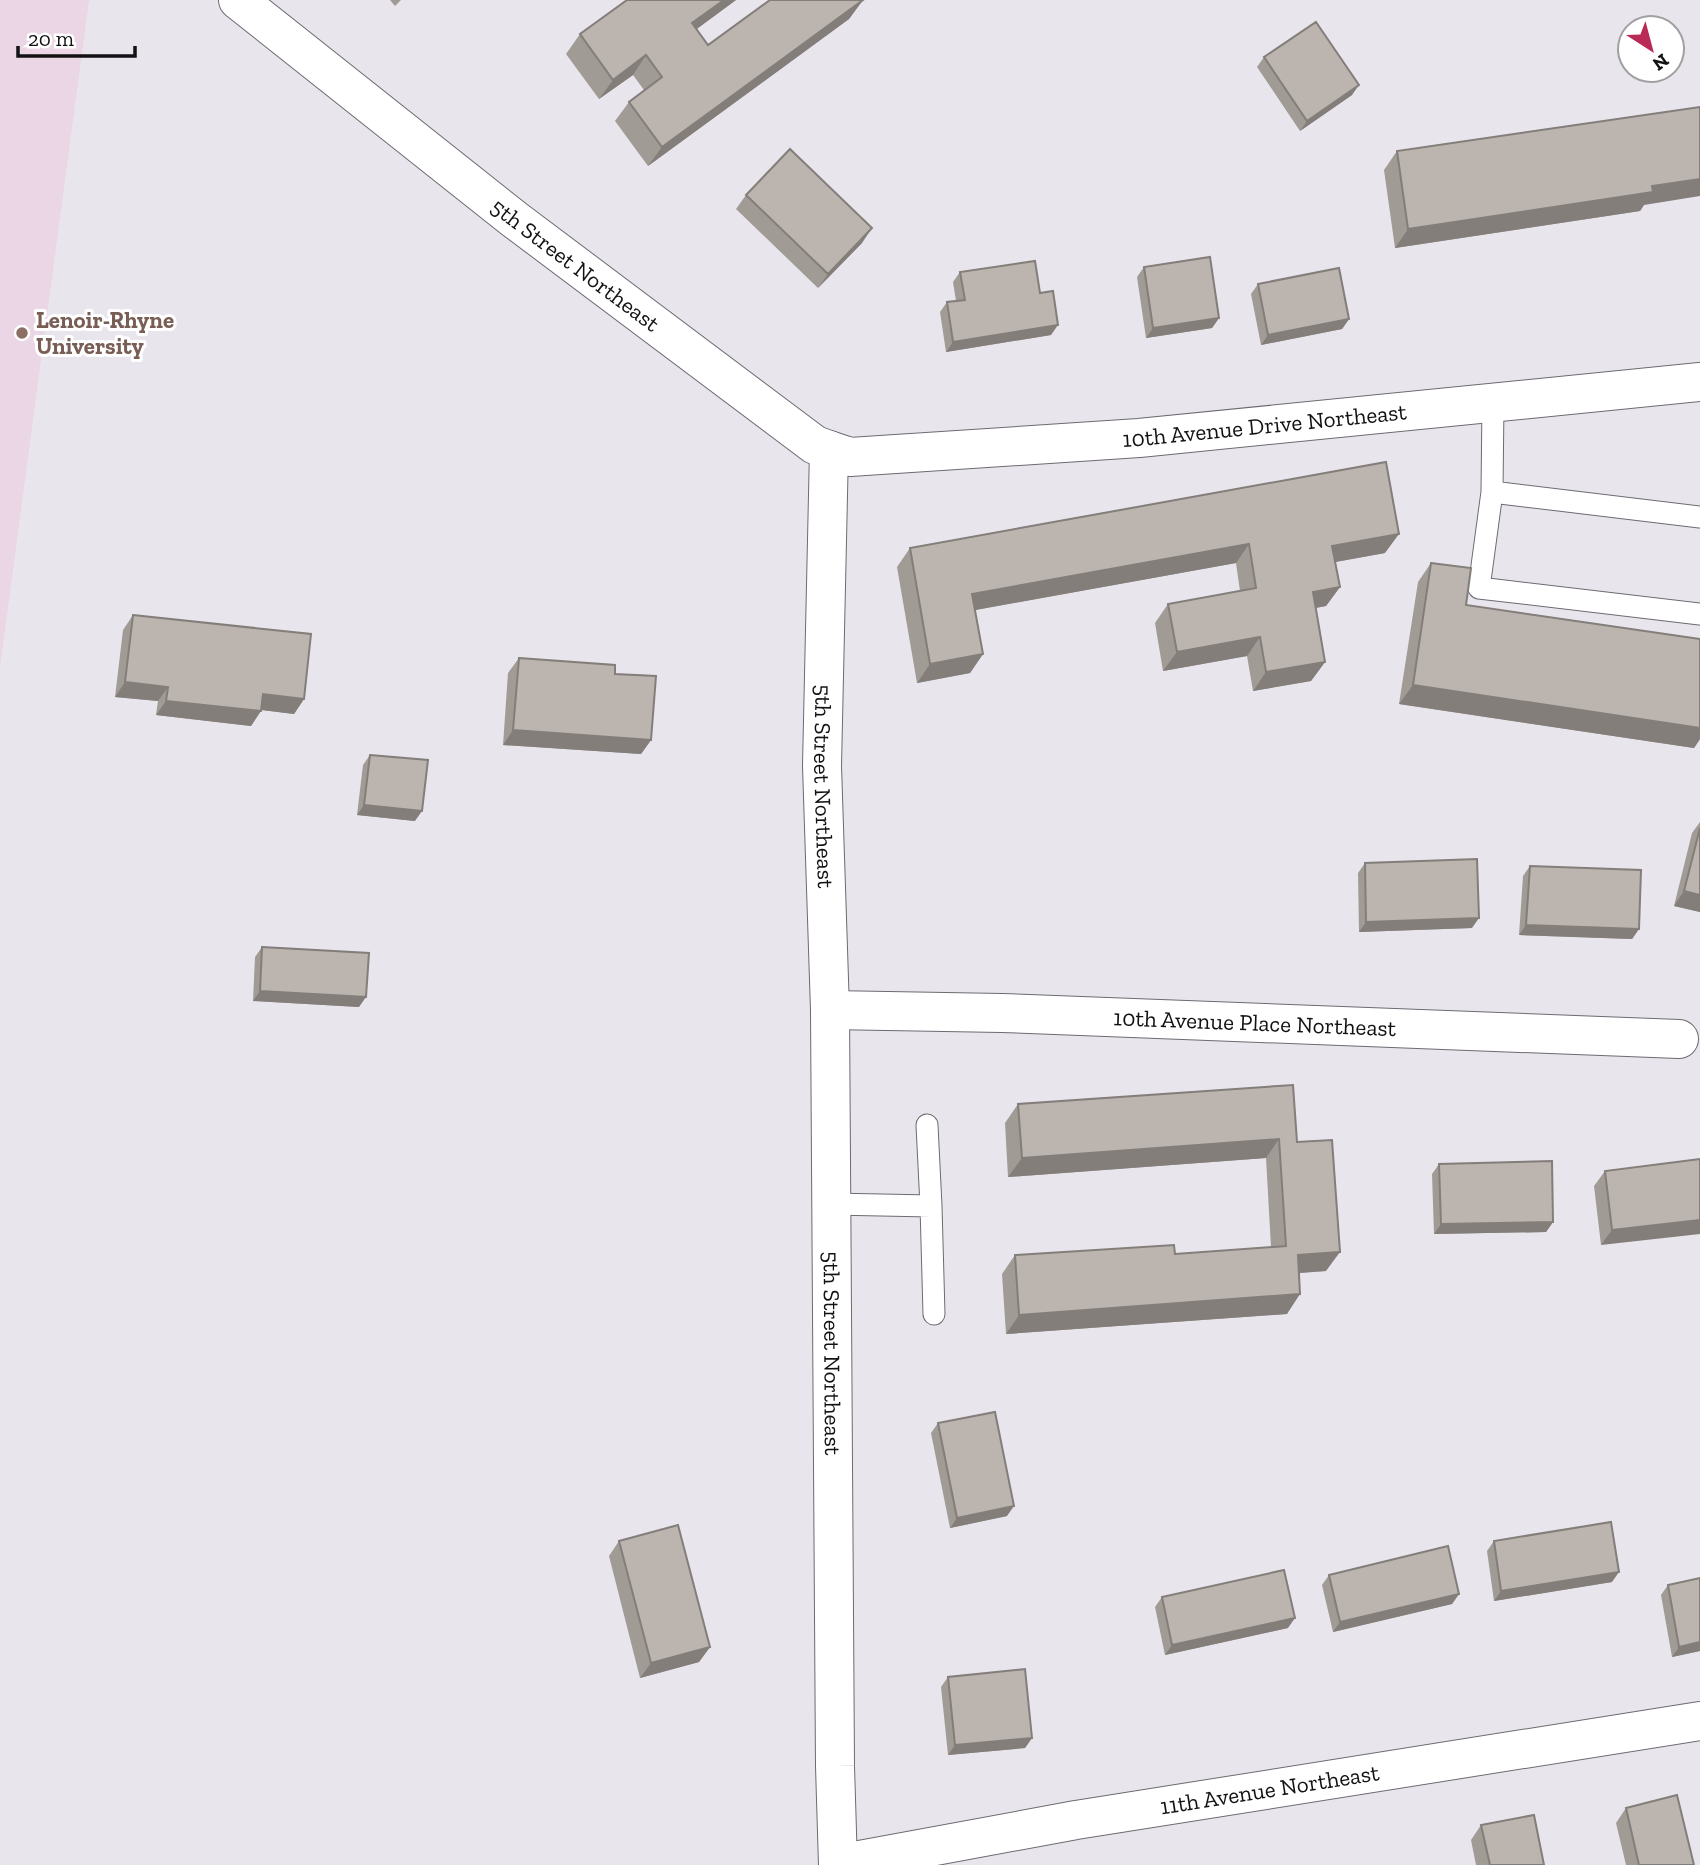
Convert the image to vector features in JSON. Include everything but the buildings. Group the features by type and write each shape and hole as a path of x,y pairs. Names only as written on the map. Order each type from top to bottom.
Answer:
{"street":[{"name":"5th Street Northeast","path":"238,0 514,219 806,439 829,450 822,766 830,1010 838,1864"},
{"name":"10th Avenue Drive Northeast","path":"829,450 850,457 1139,438 1700,382"},
{"name":"10th Avenue Place Northeast","path":"830,1010 1002,1013 1679,1039"},
{"name":"11th Avenue Northeast","path":"838,1864 1076,1820 1700,1721"}],"lane":[{"path":"1493,403 1492,492 1479,588 1700,614"},
{"path":"1492,492 1700,517"},
{"path":"927,1125 934,1314"},
{"path":"831,1204 931,1206"}],"shaded area":[{"name":"Lenoir-Rhyne University","path":"0,0 89,0 0,667"}],"place":[{"name":"Lenoir-Rhyne University","path":"22,333"}]}
